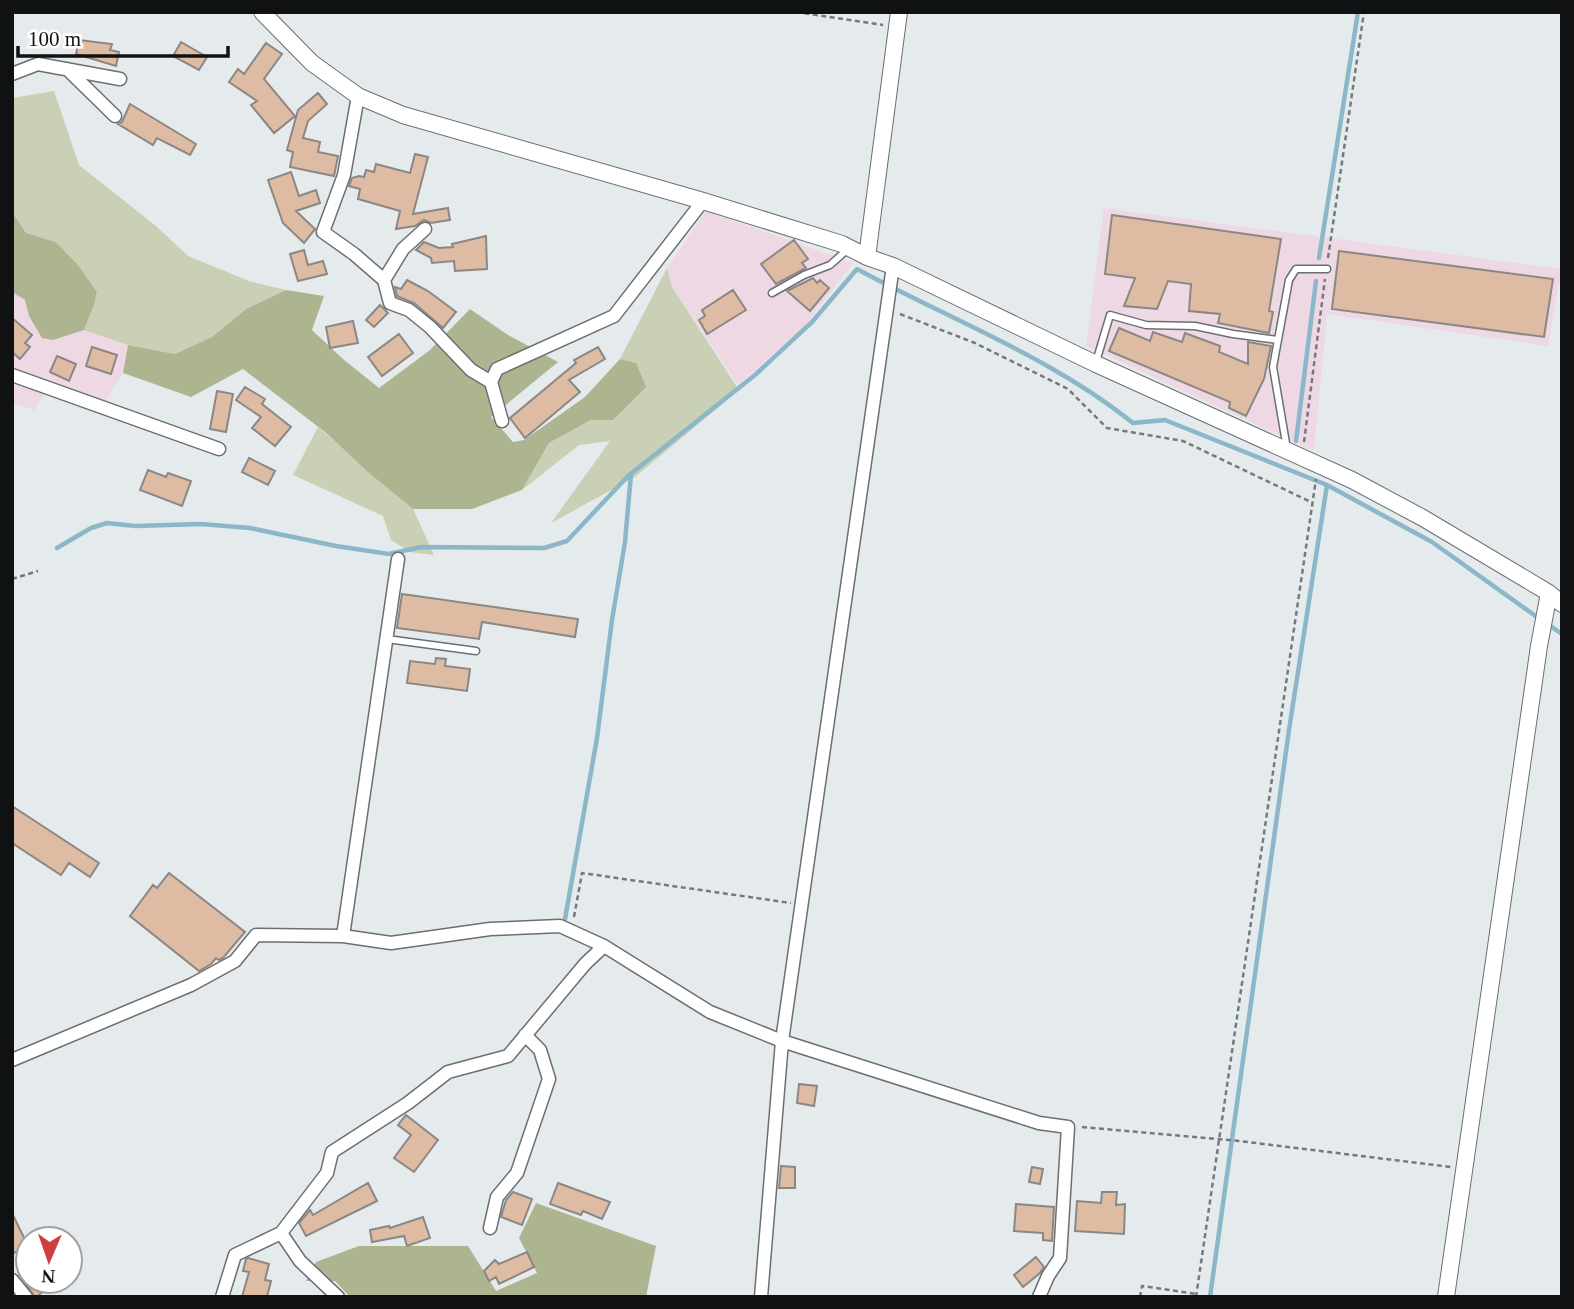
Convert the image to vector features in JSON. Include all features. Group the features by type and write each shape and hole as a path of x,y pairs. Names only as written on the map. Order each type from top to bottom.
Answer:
{"street":[{"path":"262,12 312,63 358,96 403,115 704,201 849,248 867,257 891,280 1096,364 1352,480 1423,517 1552,601 1539,646 1447,1297"},
{"path":"867,257 898,20"},
{"path":"12,74 38,64 120,79"},
{"path":"67,69 115,116"},
{"path":"358,96 344,175 323,232 384,280 390,303 409,310 430,327 471,370 491,382"},
{"path":"502,421 491,382 497,369 614,316 704,201"},
{"path":"384,280 403,249 425,229"},
{"path":"761,1297 782,1041 891,280"},
{"path":"12,374 219,449"},
{"path":"343,936 398,559"},
{"path":"12,1060 191,985 235,961 256,935 343,936 391,943 490,929 559,926 604,946 710,1012 782,1041 1039,1123 1068,1127 1060,1258 1048,1276 1040,1297"},
{"path":"222,1297 234,1255 281,1233 327,1172 332,1152 408,1103 448,1072 508,1056 585,964 604,946"},
{"path":"490,1228 497,1197 517,1173 549,1079 540,1050 526,1035"},
{"path":"281,1233 299,1261 338,1297"},
{"path":"12,1280 26,1297"}],"lane":[{"path":"772,293 804,275 830,265 849,248"},
{"path":"1294,454 1273,367 1289,280 1296,269 1327,269"},
{"path":"1096,364 1110,315 1146,325 1195,326 1278,340"},
{"path":"387,639 476,651"}],"path":[{"path":"796,12 898,20"},
{"path":"1294,454 1327,269 1364,12"},
{"path":"887,309 975,343 1068,389 1107,428 1183,441 1313,503"},
{"path":"1140,1297 1142,1286 1196,1296 1316,481"},
{"path":"12,579 38,571"},
{"path":"574,917 582,873 801,904"},
{"path":"1068,1127 1239,1140 1465,1169"}],"shaded area":[{"path":"1104,208 1562,269 1548,346 1327,314 1314,451 1086,346"},
{"path":"706,211 853,263 803,328 738,385 672,287 667,268"},
{"path":"12,292 25,300 29,316 53,340 84,330 128,345 123,373 98,413 45,394 34,410 12,403"}],"green space":[{"path":"54,91 79,165 156,226 188,256 249,281 286,290 246,309 212,337 175,354 128,345 84,330 97,292 78,265 56,242 26,233 12,212 12,98"},
{"path":"12,212 26,233 56,242 78,265 97,292 84,330 53,340 42,338 29,316 25,300 12,292"},
{"path":"667,268 672,287 739,390 635,477 551,523 610,441 579,445 522,490 549,443 591,420 613,420 636,363 620,359"},
{"path":"286,290 324,296 312,330 379,388 430,350 470,309 508,335 558,362 491,417 513,442 524,440 585,397 620,359 636,363 646,387 613,420 591,420 549,443 522,490 472,509 413,509 325,432 243,369 191,397 123,373 128,345 175,354 212,337 246,309"},
{"path":"318,427 413,509 434,555 410,552 391,540 383,516 293,475"},
{"path":"536,1203 656,1246 646,1297 350,1297 335,1281 306,1281 316,1262 359,1246 468,1246 496,1291 537,1273 519,1238"}],"building":[{"path":"79,40 112,44 110,50 119,52 116,66 76,54"},
{"path":"181,42 207,57 199,70 173,56"},
{"path":"266,43 282,54 264,79 295,116 274,133 251,105 257,101 229,82 238,69 244,74"},
{"path":"318,93 327,104 308,121 303,138 320,142 318,152 338,156 334,176 290,167 293,152 287,150 298,110"},
{"path":"130,104 196,144 190,155 157,138 153,145 118,124 122,122"},
{"path":"415,154 428,157 413,214 448,208 450,220 431,223 424,220 415,226 396,229 400,211 358,199 360,189 349,186 352,178 364,177 366,170 374,172 376,164 410,173"},
{"path":"291,172 299,196 316,190 320,203 296,211 315,229 304,243 283,223 268,180"},
{"path":"1112,215 1281,239 1269,311 1273,312 1269,333 1218,323 1220,314 1189,311 1191,284 1168,281 1157,309 1124,306 1135,278 1105,274"},
{"path":"486,236 487,269 455,271 454,261 432,263 431,258 416,250 424,242 439,248 453,247 452,244"},
{"path":"794,240 808,259 802,263 806,268 776,284 761,264"},
{"path":"304,250 308,265 323,261 327,274 298,281 290,254"},
{"path":"1339,251 1553,279 1544,337 1332,309"},
{"path":"813,278 817,283 820,280 829,288 810,311 787,291"},
{"path":"407,280 428,291 456,312 443,328 414,303 397,296 395,287 401,289"},
{"path":"733,290 746,310 707,334 699,320 705,316 702,310"},
{"path":"380,305 388,313 374,327 366,320"},
{"path":"12,318 32,335 25,343 30,347 20,359 12,352"},
{"path":"353,321 358,343 330,348 326,327"},
{"path":"1119,328 1150,341 1153,332 1182,342 1185,333 1220,346 1219,352 1248,364 1248,342 1271,346 1264,379 1246,416 1229,408 1230,402 1109,351"},
{"path":"399,334 413,353 382,376 368,357"},
{"path":"92,347 117,355 111,374 86,366"},
{"path":"598,347 605,359 569,380 580,392 525,438 510,418 576,363 574,360"},
{"path":"57,356 76,364 69,381 50,372"},
{"path":"245,387 265,399 262,404 291,427 275,446 252,428 261,417 236,400"},
{"path":"217,391 233,394 226,432 210,429"},
{"path":"249,458 275,471 268,485 242,472"},
{"path":"148,470 166,477 168,473 191,481 182,506 140,490"},
{"path":"402,594 578,619 575,637 482,622 479,639 397,628"},
{"path":"436,658 446,659 445,666 470,669 467,691 407,683 410,661 435,664"},
{"path":"12,806 99,863 90,877 69,863 61,875 12,843"},
{"path":"169,873 245,932 223,958 216,958 199,971 130,916 153,885 157,888"},
{"path":"799,1084 817,1086 814,1106 797,1103"},
{"path":"406,1115 438,1140 414,1172 394,1158 411,1135 398,1125"},
{"path":"781,1166 795,1167 795,1188 779,1188"},
{"path":"1032,1167 1043,1169 1040,1184 1029,1182"},
{"path":"368,1183 377,1201 306,1236 299,1223 310,1210 313,1215"},
{"path":"558,1183 610,1202 602,1219 583,1211 581,1215 550,1204"},
{"path":"513,1192 532,1199 522,1225 501,1217 506,1200"},
{"path":"1102,1192 1117,1192 1116,1205 1125,1204 1124,1234 1075,1231 1077,1201 1101,1203"},
{"path":"1016,1204 1054,1207 1052,1241 1043,1240 1043,1233 1014,1231"},
{"path":"12,1213 18,1225 14,1225 12,1254"},
{"path":"423,1217 430,1238 407,1246 404,1236 372,1242 370,1230 390,1228"},
{"path":"527,1252 534,1267 499,1284 496,1277 489,1281 484,1271 495,1260 499,1264"},
{"path":"1036,1257 1044,1267 1023,1287 1014,1275"},
{"path":"248,1258 269,1264 265,1280 271,1281 267,1297 242,1297 249,1272 243,1271"}],"waterway":[{"path":"1319,258 1358,12"},
{"path":"57,548 91,528 107,523 135,526 201,524 250,528 389,554 421,547 544,548 567,541 628,476 755,375 812,322 857,269 1034,358 1101,399 1133,423 1165,420 1327,485 1432,542 1541,620"},
{"path":"1296,441 1316,281"},
{"path":"565,919 597,738 625,542 631,474"},
{"path":"1210,1297 1289,730 1327,485"},
{"path":"1549,625 1562,634"}]}
